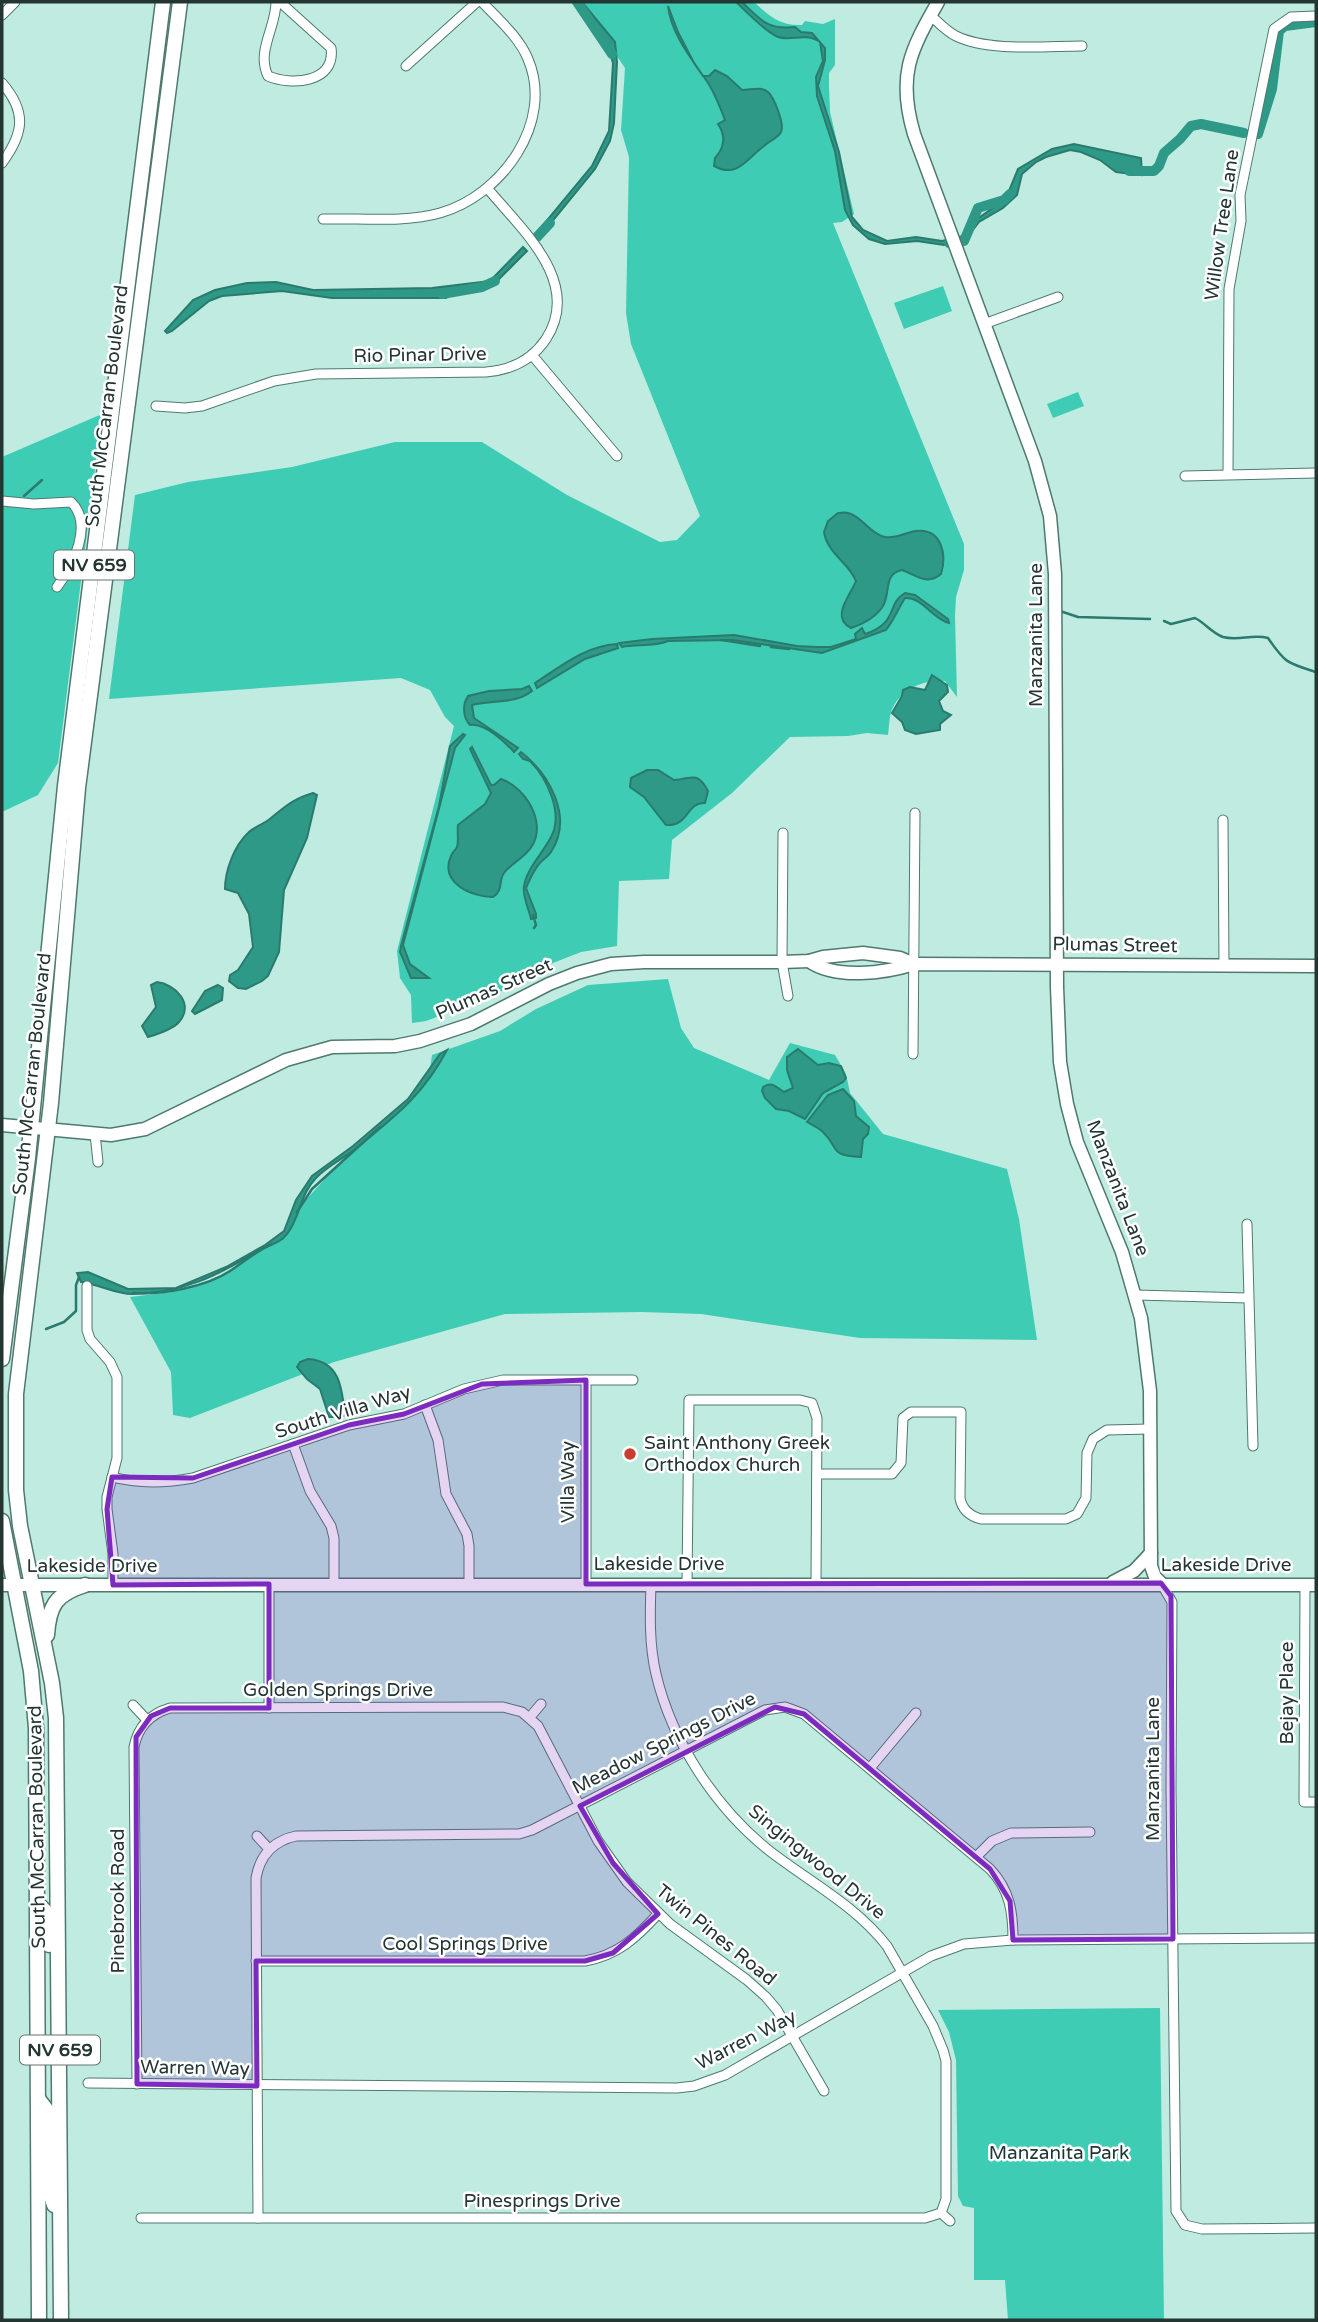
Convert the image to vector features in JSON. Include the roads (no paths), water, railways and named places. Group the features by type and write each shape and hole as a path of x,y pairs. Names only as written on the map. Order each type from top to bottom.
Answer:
{"main road":[{"name":"South McCarran Boulevard","path":"2,1359 30,1129 65,786 163,2"},
{"name":"South McCarran Boulevard","path":"61,2320 56,1718 16,1490 16,1394 47,1131 78,788 180,2"},
{"path":"10,1294 17,1305 12,1368 16,1394"},
{"name":"South McCarran Boulevard","path":"2,1521 8,1586 34,1701 39,2320"},
{"path":"46,1654 49,1614 53,1606 64,1593 85,1585"},
{"path":"37,1903 49,1915 51,1988 60,2015"},
{"path":"39,2100 49,2113 51,2192 60,2223"}],"street":[{"path":"2,15 15,2"},
{"path":"278,2 331,48 332,56 316,79 293,83 268,76 264,67 264,54 278,2"},
{"path":"323,219 425,216 457,207 488,189 511,164 523,143 531,119 535,87 533,73 524,50 479,2 406,66"},
{"name":"Manzanita Lane","path":"938,2 917,38 910,58 906,79 907,103 914,134 1035,461 1046,498 1054,554 1058,1040 1067,1104 1077,1142 1122,1252 1136,1296 1148,1368 1152,1571 1172,1602 1176,2211 1185,2225 1202,2229 1316,2228"},
{"path":"930,15 949,32 968,40 1014,46 1082,46"},
{"name":"Willow Tree Lane","path":"1228,474 1229,289 1241,221 1240,195 1274,29 1291,17 1316,16"},
{"path":"2,83 17,106 20,124 14,147 2,163"},
{"name":"Rio Pinar Drive","path":"156,406 201,406 274,381 316,374 499,371 522,362 541,346 554,323 557,311 556,285 547,262 488,189"},
{"path":"984,324 1058,297"},
{"path":"532,355 617,456"},
{"path":"1185,475 1316,473"},
{"path":"2,501 34,504 71,502 77,508 81,525 75,555 57,587"},
{"path":"913,1054 915,813"},
{"path":"1223,820 1224,966"},
{"path":"783,833 782,962 788,996"},
{"name":"Plumas Street","path":"2,1125 47,1131 127,1134 286,1060 332,1047 395,1046 421,1041 471,1024 549,984 594,967 636,962 809,961 863,953 900,958 914,964"},
{"name":"Plumas Street","path":"809,961 821,968 858,973 897,969 914,964 1316,966"},
{"path":"94,1134 98,1162"},
{"path":"1247,1224 1253,1446"},
{"path":"87,1286 87,1330 94,1346 110,1362 117,1377 117,1458 107,1509 113,1554 113,1585"},
{"path":"1136,1296 1248,1298"},
{"name":"South Villa Way","path":"112,1477 130,1482 166,1482 193,1478 349,1425 404,1414 482,1384 503,1380 633,1380"},
{"name":"Villa Way","path":"586,1380 586,1584"},
{"path":"687,1584 689,1400 800,1400 812,1403 817,1418 816,1583"},
{"path":"425,1405 438,1440 446,1494 467,1534 469,1584"},
{"path":"817,1474 892,1474 901,1463 902,1418 911,1412 961,1412 960,1498 970,1515 981,1519 1066,1519 1077,1514 1086,1497 1087,1452 1093,1438 1107,1430 1150,1429"},
{"path":"293,1444 310,1491 331,1526 334,1538 334,1584"},
{"path":"1110,1583 1134,1571 1151,1553"},
{"name":"Lakeside Drive","path":"8,1586 816,1583 1310,1585"},
{"path":"269,1584 269,1708"},
{"name":"Singingwood Drive","path":"651,1584 650,1629 656,1674 671,1720 714,1794 731,1815 769,1851 864,1920 887,1946 938,2036 946,2062 946,2199 941,2213"},
{"name":"Bejay Place","path":"1310,1585 1304,1802 1316,1802"},
{"path":"530,1717 541,1704"},
{"path":"133,1705 146,1720"},
{"name":"Golden Springs Drive","path":"146,1720 170,1708 503,1707 530,1717"},
{"name":"Meadow Springs Drive","path":"269,1849 286,1838 296,1836 519,1833 532,1830 765,1710 786,1707 804,1714 998,1877 1005,1888 1013,1913 1013,1940"},
{"path":"870,1768 916,1713"},
{"name":"Twin Pines Road","path":"530,1717 538,1726 612,1863 658,1914 754,1986 777,2010 824,2091"},
{"name":"Pinebrook Road","path":"137,2084 134,1746 146,1720"},
{"path":"976,1857 992,1841 1011,1833 1090,1832"},
{"path":"257,1836 269,1849 262,1858 256,1878 258,2218"},
{"name":"Cool Springs Drive","path":"256,1961 585,1961 607,1956 626,1946 658,1914"},
{"name":"Warren Way","path":"88,2083 257,2086 694,2086 725,2075 902,1973 939,1953 964,1944 1013,1940 1316,1938"},
{"path":"941,2213 950,2221"},
{"name":"Pinesprings Drive","path":"141,2218 925,2218 941,2213"}],"waterway":[{"path":"577,2 612,54"},
{"path":"1258,134 1272,89 1279,31 1285,26 1316,22"},
{"path":"1129,171 1154,171 1164,153 1191,126 1201,124 1244,133"},
{"path":"949,243 964,241 978,208 1004,200 1010,194"},
{"path":"537,237 550,223"},
{"path":"442,294 482,287 495,281"},
{"path":"24,496 42,480"},
{"path":"1060,611 1078,617 1150,619"},
{"path":"1164,621 1171,624 1195,618 1223,637 1268,638 1288,661 1316,672"},
{"path":"722,640 760,646"},
{"path":"771,647 789,649"},
{"path":"533,915 536,925 534,928"},
{"path":"297,1212 312,1189 380,1127"},
{"path":"133,1293 196,1286 220,1277 272,1244"},
{"path":"46,1329 64,1322 76,1311 76,1285 79,1277"}],"place":[{"name":"Saint Anthony Greek Orthodox Church","path":"630,1454"}],"park label":[{"name":"Manzanita Park","path":"1059,2153"}]}
